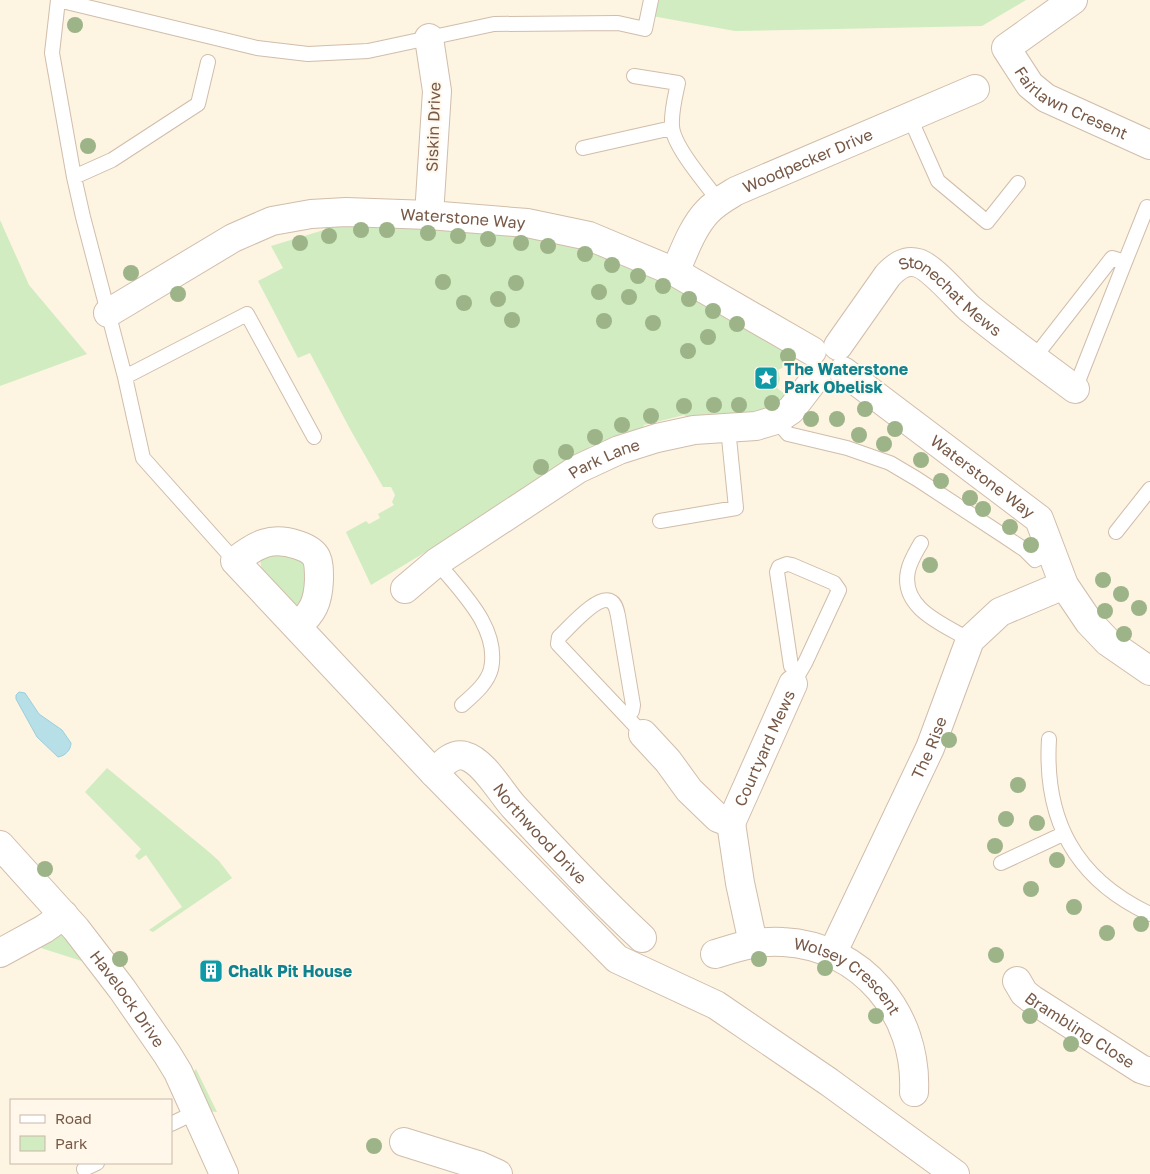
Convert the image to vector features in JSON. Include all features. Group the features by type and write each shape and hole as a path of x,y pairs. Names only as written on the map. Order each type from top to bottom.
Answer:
{"street":[{"name":"Fairlawn Cresent","path":"1073,0 1006,48 1030,85 1046,98 1150,145"},
{"name":"Siskin Drive","path":"429,38 437,91 429,215"},
{"name":"Woodpecker Drive","path":"675,272 696,226 719,201 736,191 975,89"},
{"name":"Waterstone Way","path":"108,313 233,238 272,221 311,214 346,212 429,215 527,223 589,236 675,272 828,361 1040,520 1064,585 1089,622 1102,637 1150,671"},
{"name":"Stonechat Mews","path":"828,361 888,275 898,266 910,262 920,263 970,308 1075,390"},
{"name":"Park Lane","path":"405,589 437,562 578,469 619,450 657,438 694,430 756,426 776,420 791,410 828,361"},
{"path":"297,627 311,613 318,597 319,561 306,548 284,541 272,540 249,550 235,561 434,773 617,959 716,1005 829,1082 955,1174"},
{"name":"The Rise","path":"832,954 930,748 970,640 1000,612 1064,585"},
{"name":"Courtyard Mews","path":"753,943 740,883 731,823 796,678"},
{"name":"Courtyard Mews","path":"635,725 668,761 689,790 718,818 731,823"},
{"name":"Northwood Drive","path":"434,773 449,759 458,755 466,756 475,761 516,808 615,913 642,938"},
{"name":"Havelock Drive","path":"0,845 64,915 103,963 167,1054 176,1068 224,1174"},
{"path":"0,953 44,929 64,915"},
{"name":"Wolsey Crescent","path":"716,954 753,943 772,941 794,943 821,949 832,954 869,978 895,1010 902,1024 912,1053 914,1092"},
{"name":"Brambling Close","path":"1018,981 1024,993 1032,1000 1134,1064 1150,1072"},
{"path":"404,1142 498,1174"}],"lane":[{"path":"235,561 143,458 125,378 74,177 52,54 58,0 257,48 308,54 368,52 494,24 618,23 645,29 651,0"},
{"path":"74,177 112,160 198,104 208,62"},
{"path":"634,76 678,83 672,112 672,128 678,146 719,201"},
{"path":"910,118 938,181 987,222 1018,183"},
{"path":"583,148 672,128"},
{"name":"Stonechat Mews","path":"1075,390 1147,207"},
{"path":"1034,358 1112,258 1125,262"},
{"path":"125,378 247,314 314,436"},
{"path":"776,420 788,434 847,448 890,463 982,521 1024,550 1035,560 1052,551"},
{"path":"660,521 736,508 728,428"},
{"path":"1116,532 1150,489"},
{"path":"921,543 907,572 912,599 919,609 926,614 970,640"},
{"path":"437,562 473,607 486,628 492,650 490,670 479,689 462,705"},
{"name":"Courtyard Mews","path":"787,564 834,583 839,590 806,663 796,678 790,666 777,572 779,567 787,564"},
{"name":"Courtyard Mews","path":"604,600 610,601 613,604 618,616 635,725 558,644 559,638 584,614 595,604 604,600"},
{"path":"1049,739 1048,755 1051,790 1063,834 1072,849 1096,878 1124,900 1150,914"},
{"path":"1002,863 1063,834"},
{"path":"172,1124 196,1112"},
{"path":"84,1170 95,1164"}],"green space":[{"path":"655,0 1026,0 982,26 735,31 652,16"},
{"path":"0,220 29,285 87,354 0,386"},
{"path":"435,224 561,241 661,278 784,347 797,359 778,370 780,379 777,388 790,398 776,411 695,423 684,415 644,425 639,435 634,436 625,432 589,447 586,455 371,585 346,532 366,521 369,524 380,518 378,514 394,505 392,502 395,495 391,487 383,487 310,353 298,358 258,281 283,268 271,246 337,226"},
{"path":"272,549 308,561 303,605 296,607 262,572 260,559"},
{"path":"107,768 209,852 219,861 232,878 153,932 149,930 182,907 146,855 139,860 135,856 141,849 85,792"},
{"path":"58,934 66,935 91,964 38,947"},
{"path":"196,1069 217,1112 207,1111 190,1076"}],"water":[{"path":"19,692 25,693 39,714 62,730 71,743 69,750 65,754 58,757 37,737 16,699 16,695"}],"place":[{"name":"The Waterstone Park Obelisk","path":"766,378"},
{"name":"Chalk Pit House","path":"211,971"}]}
